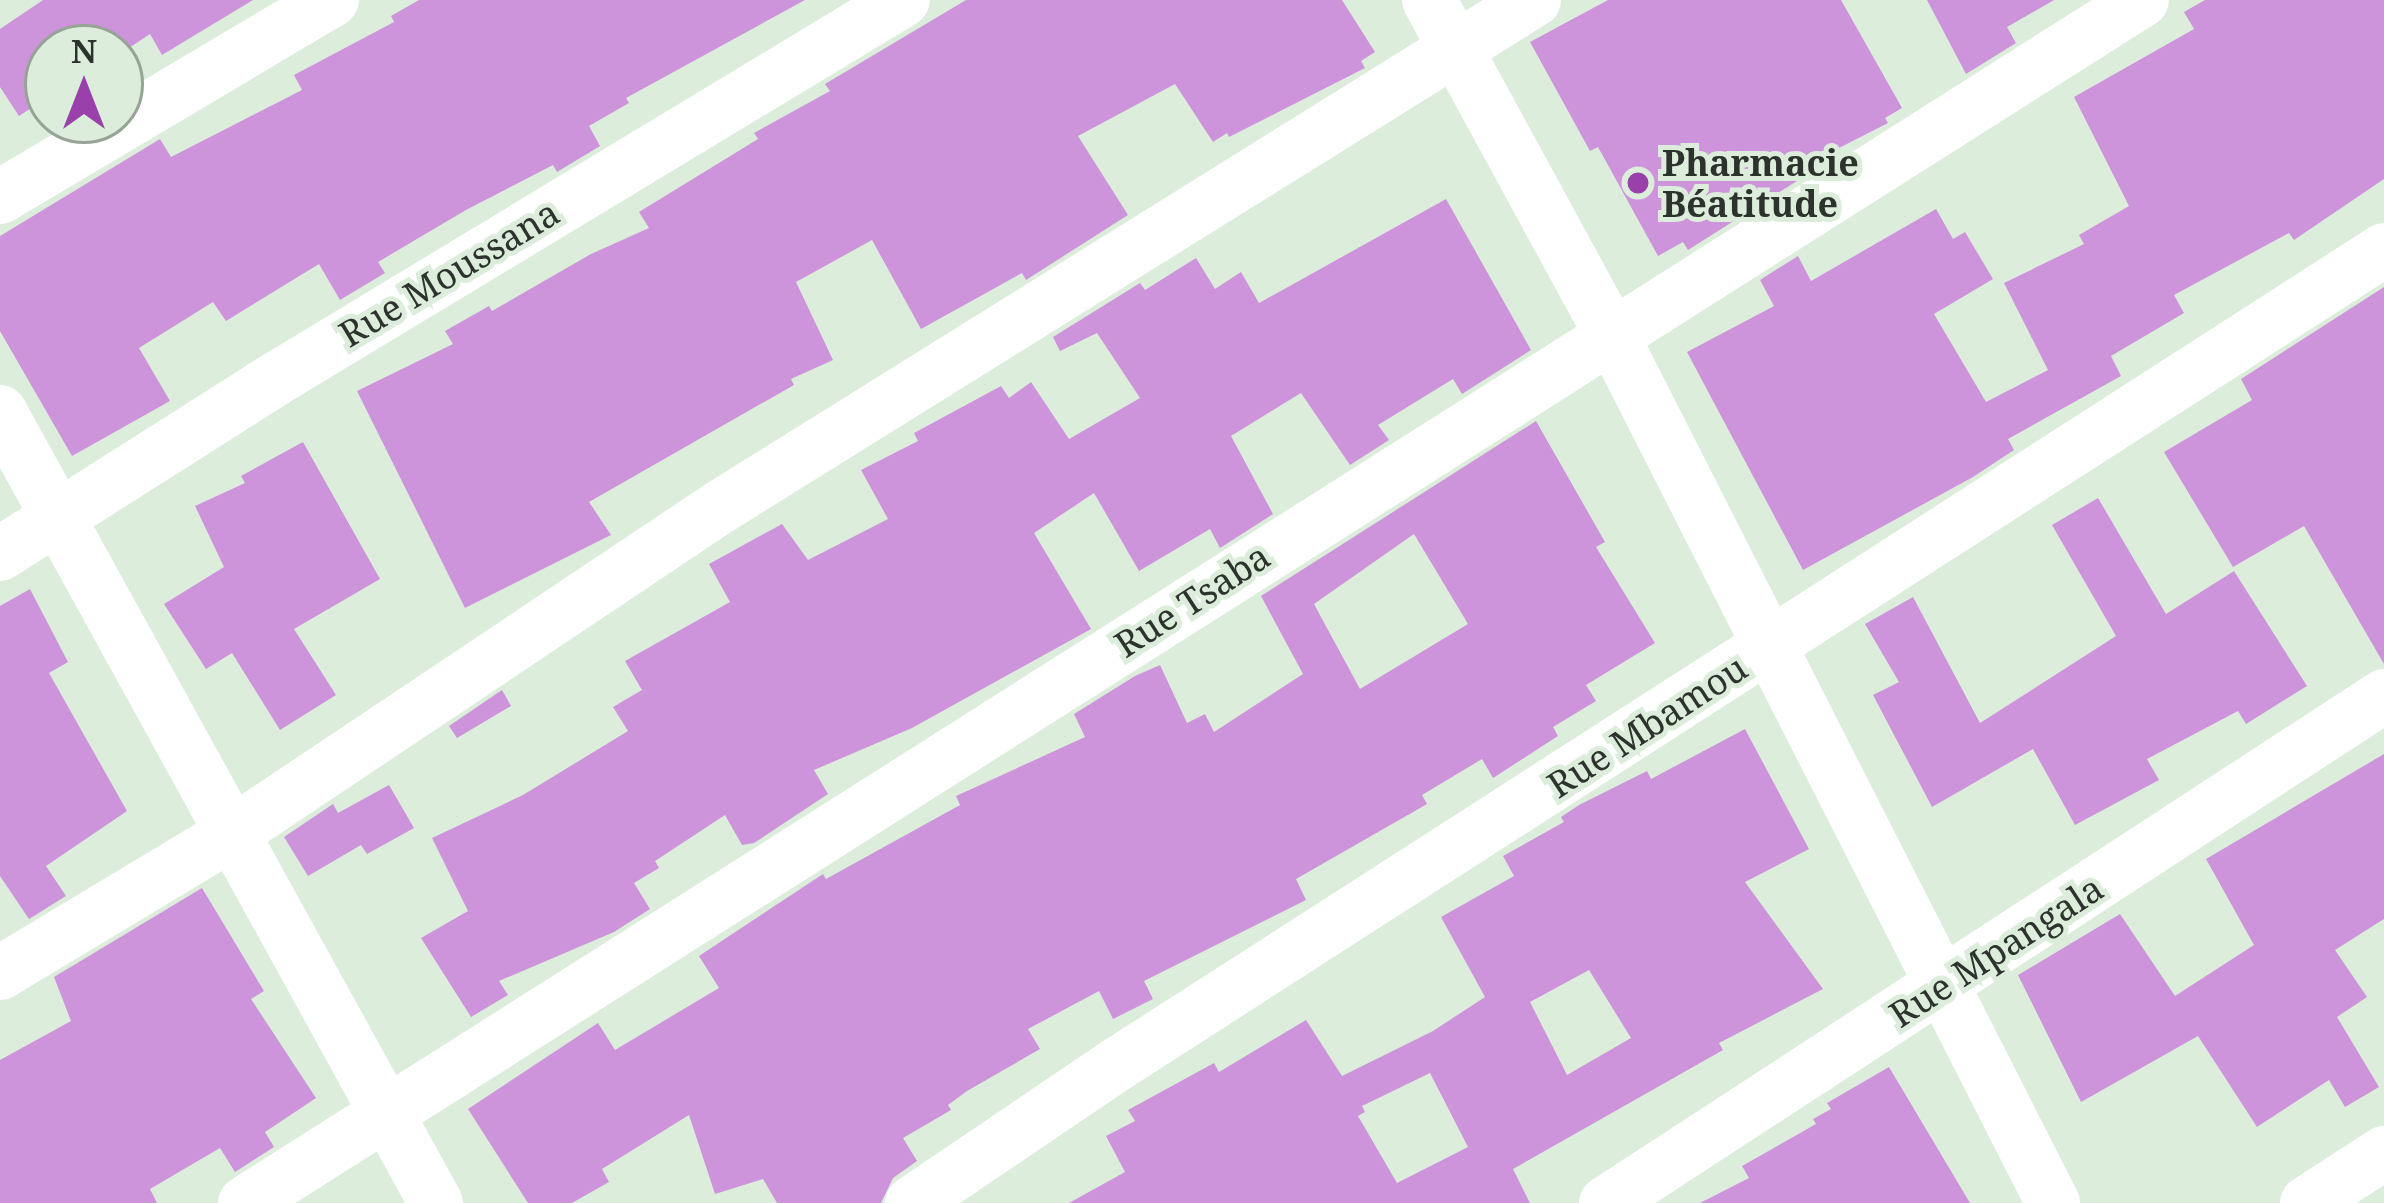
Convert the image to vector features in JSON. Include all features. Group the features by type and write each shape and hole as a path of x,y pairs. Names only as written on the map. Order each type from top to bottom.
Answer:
{"street":[{"path":"0,196 332,0"},
{"name":"Rue Moussana","path":"0,554 324,350 903,0"},
{"path":"1429,0 1611,334 2053,1203"},
{"path":"0,973 231,834 740,494 1534,0"},
{"name":"Rue Tsaba","path":"244,1203 2142,0"},
{"name":"Rue Mbamou","path":"912,1203 1116,1065 2384,250"},
{"path":"0,412 436,1203"},
{"name":"Rue Mpangala","path":"1606,1203 2384,697"},
{"path":"2307,1203 2384,1153"}],"building":[{"path":"43,0 253,0 162,55 150,34 144,38 144,24 24,24 24,113 19,116 0,87 0,29"},
{"path":"419,0 805,0 626,98 629,103 589,126 600,146 557,172 553,165 466,210 378,262 385,273 340,300 319,264 226,321 213,302 139,348 170,401 72,456 0,331 0,236 160,139 171,157 302,90 294,75 394,22 391,16"},
{"path":"966,0 1342,0 1375,52 1361,61 1365,68 1213,142 1175,84 1078,136 1128,215 1026,280 1022,273 921,329 872,240 796,282 833,360 791,379 794,385 589,502 611,535 465,608 357,391 453,344 445,331 489,306 492,311 591,254 649,228 639,212 758,139 754,133 830,91 825,84"},
{"path":"1608,0 1841,0 1902,108 1885,118 1888,123 1835,150 1838,155 1688,250 1683,242 1658,256 1598,147 1590,151 1530,42"},
{"path":"1927,0 2054,0 2007,27 2016,43 1966,74"},
{"path":"2205,0 2384,0 2384,179 2294,240 2289,233 2174,295 2184,313 2111,356 2121,376 2008,439 2014,450 1973,477 1803,570 1687,352 1774,306 1760,280 1798,256 1811,281 1936,209 1953,239 1965,232 1993,279 1934,314 1986,402 2048,370 2004,283 2084,244 2079,235 2129,206 2074,97 2194,29 2184,12"},
{"path":"1446,199 1531,350 1462,394 1453,379 1378,425 1389,440 1350,465 1301,393 1231,436 1273,514 1220,548 1210,529 1139,571 1094,493 1034,533 1091,629 912,728 814,770 828,794 754,843 742,845 725,815 655,861 659,868 634,883 650,909 614,932 499,981 508,995 471,1017 421,938 468,911 432,838 523,795 628,731 613,707 642,690 625,661 730,602 709,564 782,524 808,560 888,519 861,470 918,441 914,433 1001,386 1009,398 1031,382 1069,439 1140,398 1097,333 1060,351 1053,337 1140,283 1145,290 1196,258 1215,289 1241,272 1259,303"},
{"path":"2384,287 2384,664 2304,526 2233,567 2164,452 2252,400 2241,379"},
{"path":"1536,421 1605,542 1596,547 1655,643 1586,685 1596,701 1553,727 1558,736 1493,778 1482,759 1422,795 1427,804 1296,879 1306,900 1144,981 1153,999 1113,1019 1099,991 1028,1029 1040,1049 967,1091 948,1105 951,1110 903,1138 917,1161 893,1178 881,1203 777,1203 763,1179 715,1194 689,1115 602,1169 609,1182 572,1203 528,1203 468,1109 598,1023 615,1050 719,988 699,956 823,874 826,879 960,805 956,796 1085,737 1074,714 1135,676 1160,665 1187,723 1205,714 1214,732 1303,674 1261,596","holes":["1414,534 1468,624 1360,689 1314,604"]},
{"path":"303,442 380,579 294,629 336,695 280,730 232,653 206,669 164,604 224,567 195,506 245,483 241,476"},
{"path":"2098,498 2166,614 2234,571 2307,686 2246,724 2238,711 2147,759 2159,780 2075,825 2033,749 1932,807 1873,695 1899,682 1865,624 1913,597 1980,723 2116,636 2052,525"},
{"path":"30,589 68,662 49,673 127,811 46,866 66,896 29,919 0,876 0,606"},
{"path":"502,690 511,706 457,738 449,726"},
{"path":"1745,729 1809,849 1745,882 1823,989 1719,1043 1723,1050 1513,1169 1530,1203 1069,1203 1125,1172 1106,1136 1135,1121 1128,1110 1214,1063 1219,1072 1306,1020 1342,1076 1433,1031 1485,997 1441,917 1514,876 1503,856 1564,822 1561,817 1579,805 1647,771 1651,779","holes":["1589,970 1631,1038 1567,1075 1530,1002","1430,1073 1468,1147 1397,1183 1358,1116 1365,1112 1362,1106"]},
{"path":"2384,754 2384,919 2335,950 2367,997 2337,1017 2379,1087 2345,1107 2329,1080 2257,1127 2198,1036 2081,1102 2018,975 2120,914 2175,996 2254,945 2206,859"},
{"path":"389,785 414,828 367,854 361,845 308,876 284,837 333,804 338,813"},
{"path":"202,888 264,991 251,999 316,1098 265,1132 274,1147 235,1172 220,1148 150,1189 157,1203 0,1203 0,1060 71,1021 54,977"},
{"path":"1889,1067 1970,1203 1700,1203 1749,1178 1742,1166 1816,1124 1813,1119 1831,1109 1827,1103"}],"place":[{"name":"Pharmacie Béatitude","path":"1638,183"}]}
